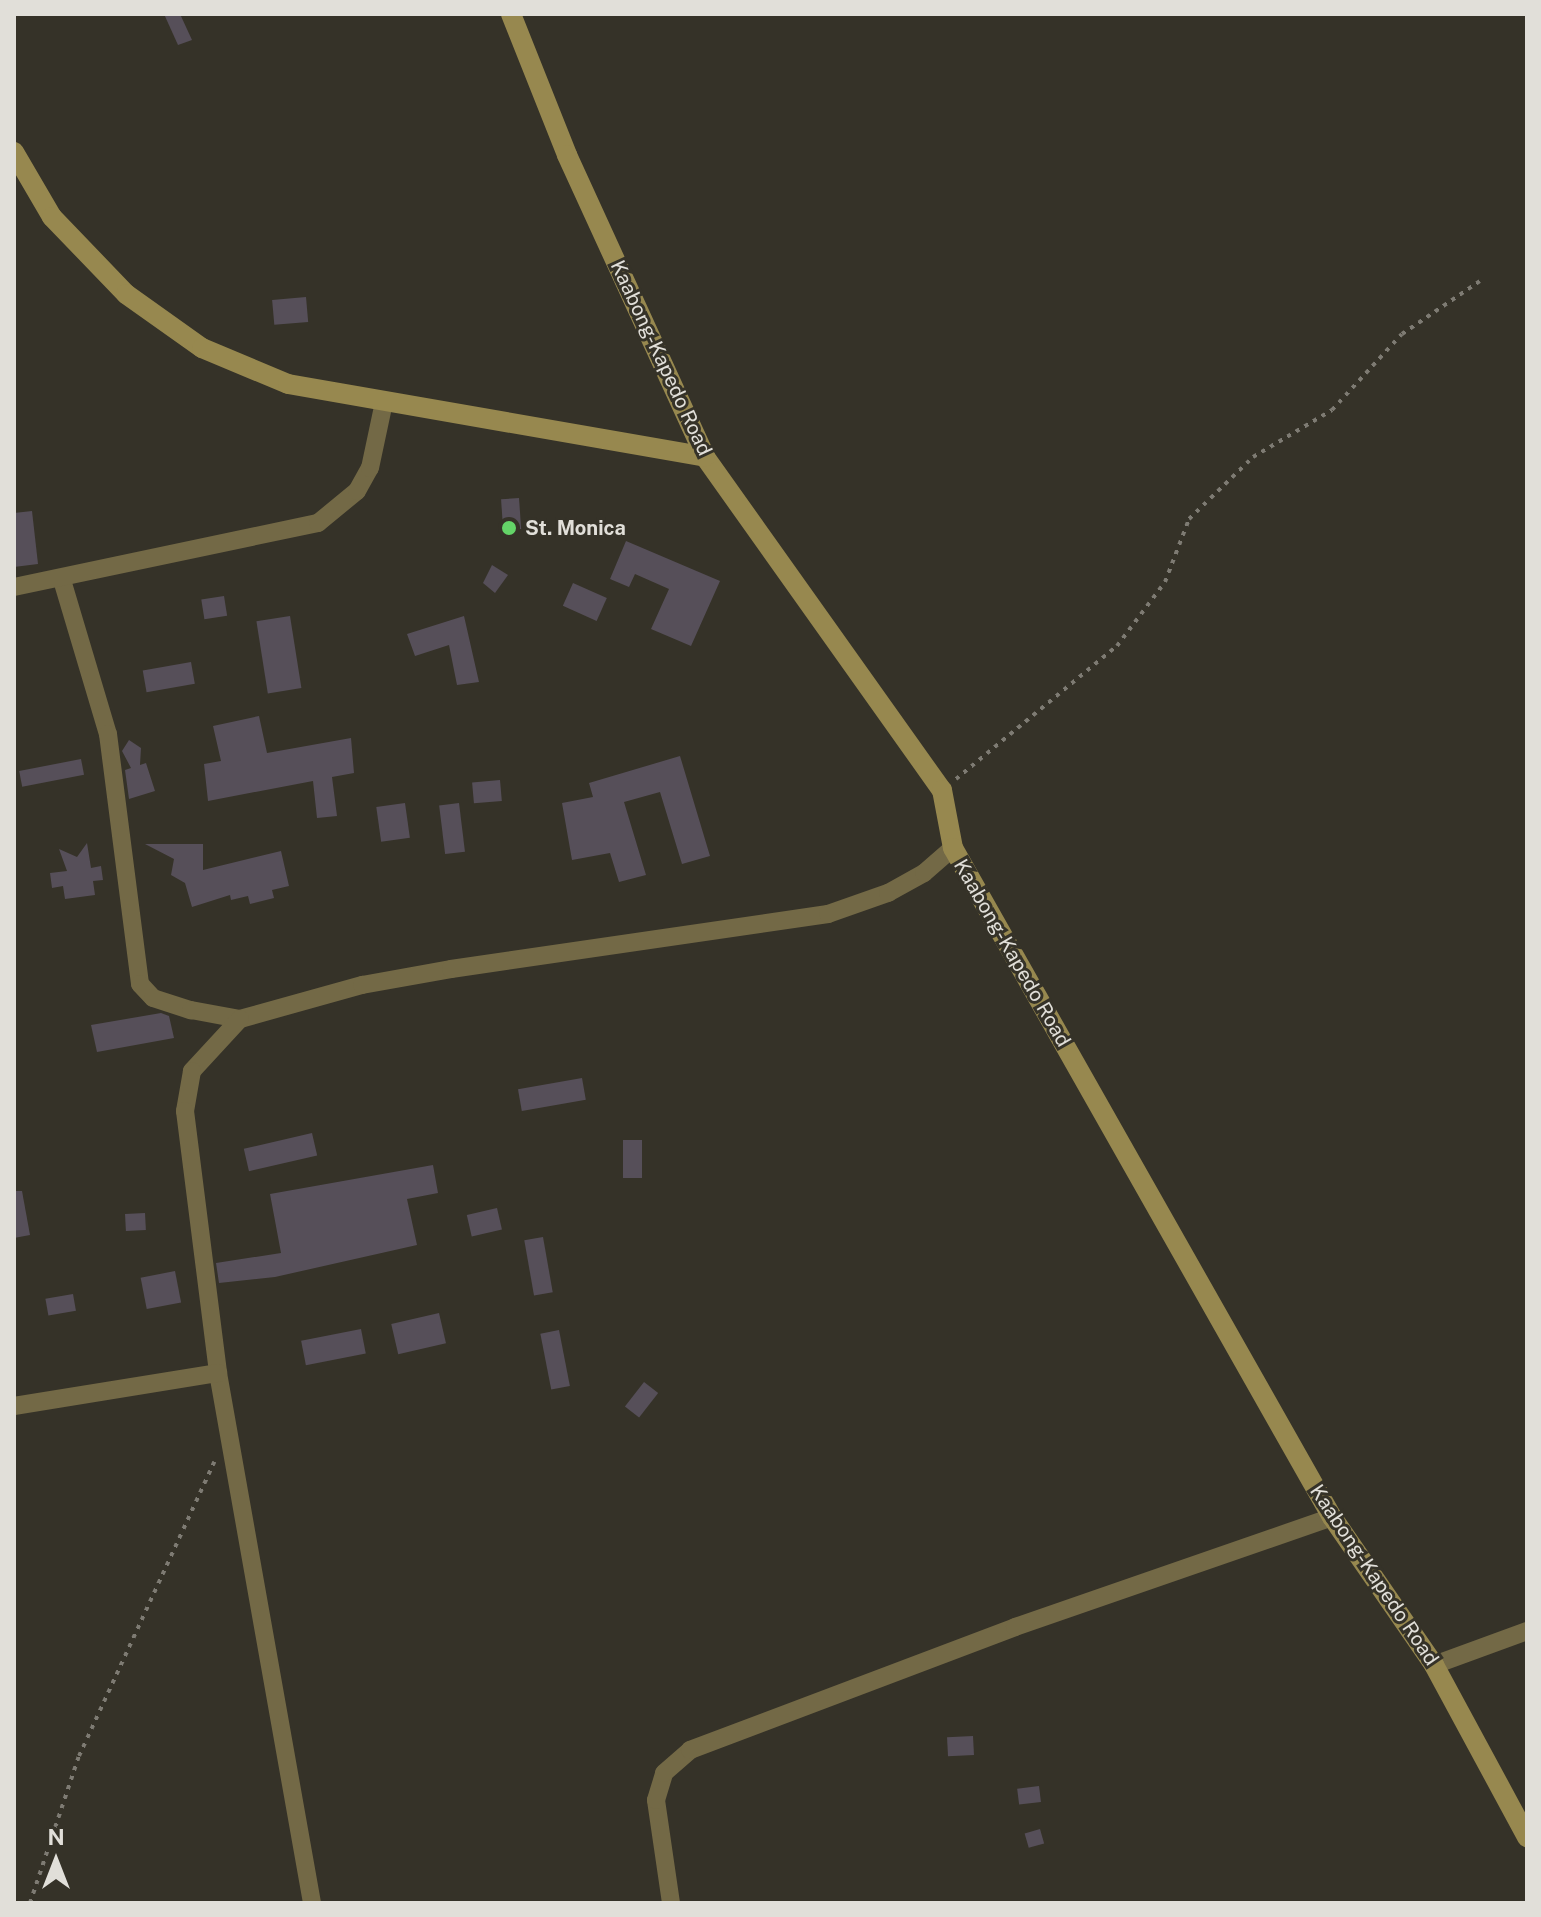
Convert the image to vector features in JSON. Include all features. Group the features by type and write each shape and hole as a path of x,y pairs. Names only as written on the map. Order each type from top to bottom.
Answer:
{"main road":[{"name":"Kaabong-Kapedo Road","path":"511,14 567,155 705,457 942,790 953,848 1332,1517 1434,1665 1527,1837"},
{"path":"14,152 52,217 126,294 202,348 288,384 705,457"}],"street":[{"path":"14,587 62,580 318,523 357,491 370,468 384,402"},
{"path":"62,580 108,734 140,984 153,998 240,1019 362,985 451,969 828,914 888,893 924,873 953,848"},
{"path":"240,1019 192,1071 185,1111 218,1373 312,1903"},
{"path":"14,1406 218,1373"},
{"path":"671,1903 656,1800 664,1773 690,1750 1015,1627 1332,1517"},
{"path":"1434,1665 1527,1631"}],"path":[{"path":"942,790 1117,646 1165,582 1189,519 1253,457 1332,410 1402,334 1480,281"},
{"path":"30,1903 79,1756 229,1431"}],"building":[{"path":"164,14 180,14 192,40 178,45"},
{"path":"306,297 308,322 274,325 272,300"},
{"path":"519,498 521,529 503,530 501,499"},
{"path":"32,511 38,564 14,567 14,513"},
{"path":"626,541 720,581 691,646 651,629 669,589 635,574 629,587 610,579"},
{"path":"492,565 508,575 495,593 483,583"},
{"path":"573,583 607,598 597,621 563,606"},
{"path":"224,596 227,616 204,619 201,600"},
{"path":"290,616 301,688 268,693 256,621"},
{"path":"464,616 479,682 457,685 449,645 415,656 407,634"},
{"path":"191,662 195,684 147,692 143,671"},
{"path":"259,716 267,753 351,738 354,773 332,777 337,816 317,818 313,781 208,801 204,764 221,761 213,726"},
{"path":"129,740 141,748 140,765 146,763 155,791 129,799 125,770 131,768 122,751"},
{"path":"680,756 710,856 682,864 660,792 624,802 646,875 619,882 610,853 572,860 562,803 593,797 589,783"},
{"path":"81,759 84,775 22,787 19,771"},
{"path":"500,780 502,801 474,803 472,782"},
{"path":"405,803 410,838 381,842 376,807"},
{"path":"459,803 465,852 445,854 439,805"},
{"path":"87,843 91,868 101,866 103,880 93,881 95,895 65,899 63,886 52,888 50,873 67,871 59,849 77,857"},
{"path":"145,844 203,844 203,870 281,851 289,886 272,890 274,898 250,904 248,896 231,900 230,895 192,907 185,883 171,875 174,859"},
{"path":"161,1013 169,1016 174,1038 97,1052 91,1025"},
{"path":"582,1078 586,1100 522,1111 518,1089"},
{"path":"312,1133 317,1155 249,1171 244,1149"},
{"path":"623,1140 642,1140 642,1178 623,1178"},
{"path":"433,1165 438,1193 407,1199 417,1245 275,1277 219,1283 216,1263 281,1253 270,1194"},
{"path":"14,1191 22,1191 30,1235 14,1238"},
{"path":"497,1208 502,1229 472,1236 467,1215"},
{"path":"145,1213 146,1230 126,1231 125,1214"},
{"path":"543,1237 553,1292 534,1295 524,1240"},
{"path":"175,1271 181,1302 147,1309 141,1278"},
{"path":"73,1294 76,1311 48,1316 45,1299"},
{"path":"439,1313 446,1343 398,1354 391,1324"},
{"path":"361,1329 366,1354 306,1365 301,1341"},
{"path":"559,1330 570,1386 551,1390 540,1334"},
{"path":"644,1382 658,1393 639,1418 625,1406"},
{"path":"973,1736 974,1755 948,1756 947,1737"},
{"path":"1039,1786 1041,1802 1019,1805 1017,1789"},
{"path":"1040,1829 1044,1843 1029,1848 1025,1833"}],"place":[{"name":"St. Monica","path":"509,528"}]}
